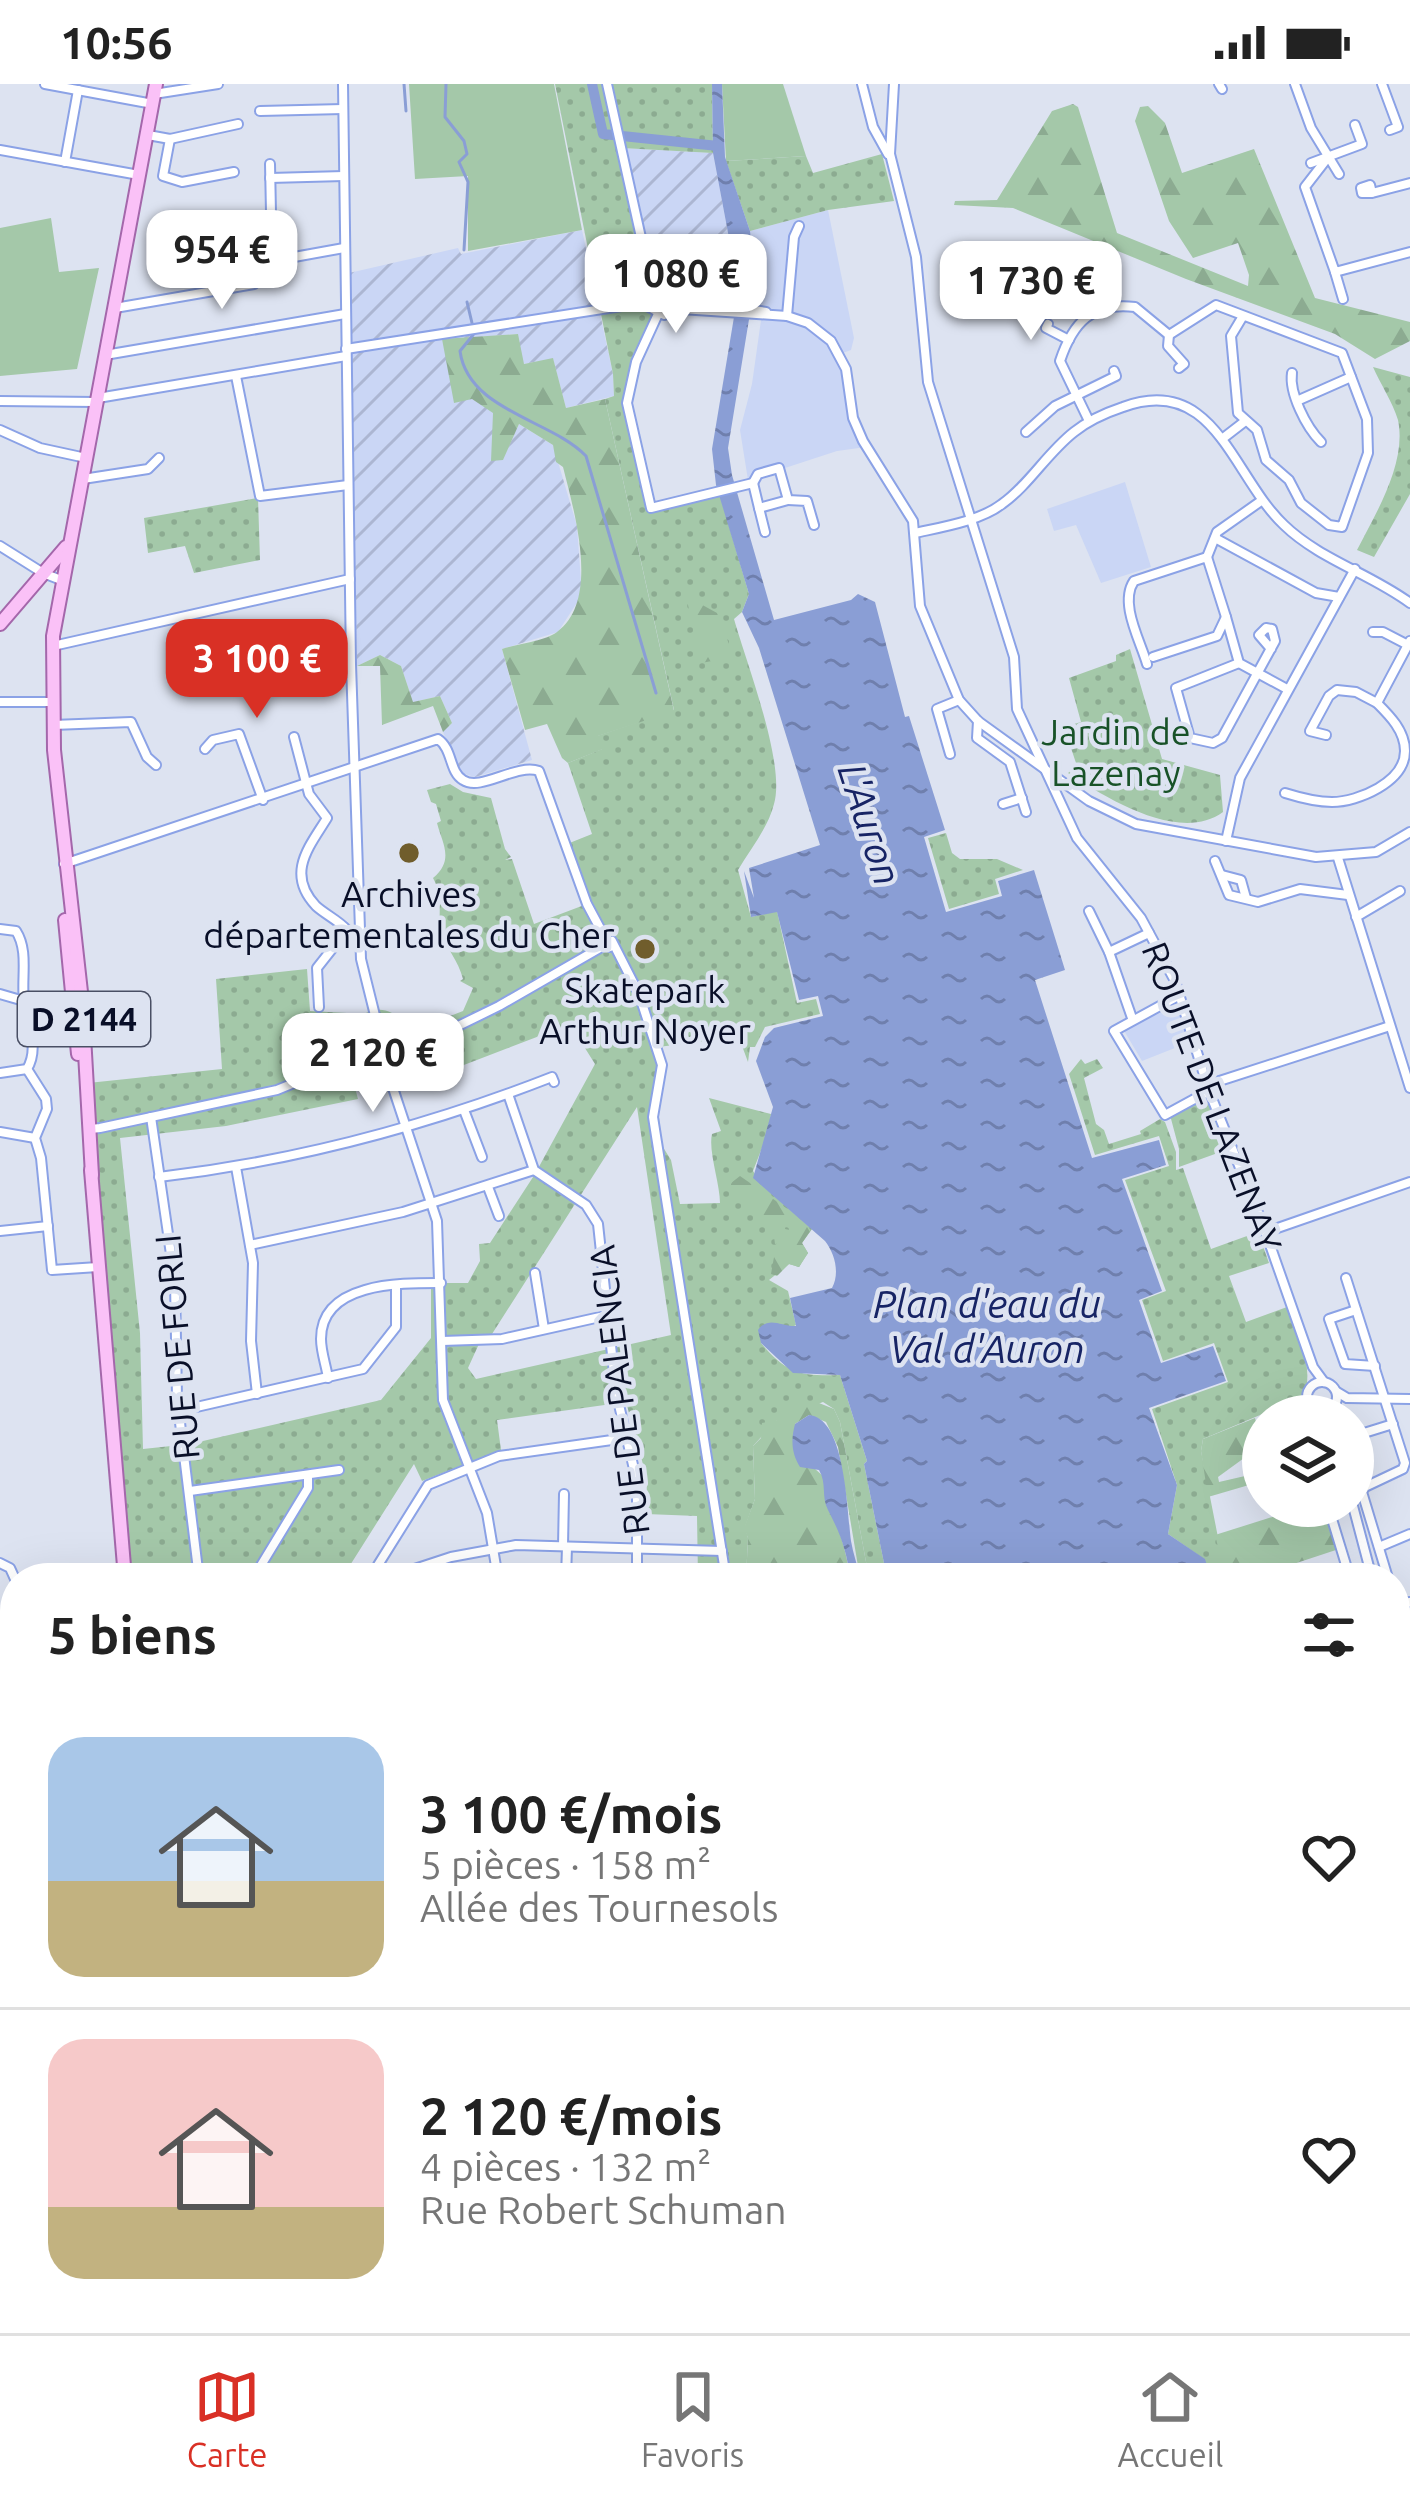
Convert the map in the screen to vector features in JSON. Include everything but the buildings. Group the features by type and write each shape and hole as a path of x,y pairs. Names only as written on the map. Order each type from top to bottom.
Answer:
{"main road":[{"path":"0,624 70,542 154,94"},
{"name":"D 2144","path":"70,542 53,646 52,725 64,865 62,893 81,1040 124,1563"}],"street":[{"path":"45,84 154,94 218,84"},
{"path":"343,84 354,768 363,976 441,1242 443,1400 487,1514 495,1563"},
{"path":"607,84 642,242 655,272"},
{"path":"862,84 873,127 890,154"},
{"name":"ROUTE DE LAZENAY","path":"894,84 890,154 916,257 928,382 1014,657 1014,694 1023,723 1077,838 1118,885 1149,932 1180,995 1208,1088 1266,1232 1312,1366 1324,1382 1324,1395"},
{"path":"1294,84 1339,174"},
{"path":"1382,84 1398,127 1390,130"},
{"path":"65,162 79,90"},
{"path":"260,111 343,109"},
{"path":"146,135 170,139 238,124"},
{"path":"1311,163 1362,144 1355,125"},
{"path":"170,139 163,176 182,182 234,172"},
{"path":"0,150 139,176"},
{"path":"1329,156 1305,187 1343,299"},
{"path":"115,308 254,284 272,261 270,164"},
{"path":"271,178 344,176"},
{"path":"1372,193 1410,184"},
{"path":"787,316 799,226"},
{"path":"639,298 642,242"},
{"path":"272,261 344,248"},
{"path":"1335,272 1410,252"},
{"path":"1024,282 1019,280 1032,265 1082,284 1093,311"},
{"path":"643,276 655,272 673,279 692,300 808,323 831,341 846,369 863,441 908,507 922,614 959,700 978,721 1120,819 1226,842 1338,858 1376,852 1410,832"},
{"path":"681,309 685,294"},
{"path":"639,298 658,314 734,308"},
{"path":"0,401 97,400 464,330 621,306 639,298"},
{"path":"1168,335 1210,306 1243,316 1342,353 1367,418 1367,453 1342,527 1329,525 1301,503 1289,480 1266,460 1257,430 1244,422 1235,403 1231,336 1243,316"},
{"path":"1089,421 1060,361 1084,316 1135,307 1168,335 1168,346 1184,364 1179,368"},
{"path":"105,355 345,314"},
{"path":"658,314 636,362 627,403 651,508 751,483 758,474 779,468 788,500"},
{"path":"1048,324 1046,328 1069,340"},
{"path":"1026,432 1055,406 1116,376 1114,371"},
{"path":"1292,373 1290,382 1312,433 1321,442"},
{"path":"236,376 260,496 348,485"},
{"path":"1299,400 1351,376"},
{"path":"915,533 1004,503 1045,457 1089,421 1143,400 1167,400 1189,406 1206,418 1261,501 1287,529 1410,603"},
{"path":"1221,440 1244,422"},
{"path":"0,430 40,448 86,458"},
{"path":"82,479 148,469 159,458"},
{"path":"751,483 766,532"},
{"path":"759,508 788,500 807,501 814,525"},
{"path":"1261,501 1231,519 1207,557 1240,663 1287,689"},
{"path":"1215,538 1316,593 1339,597"},
{"path":"0,546 62,580"},
{"path":"1207,557 1134,581 1127,600 1150,661 1217,636 1226,617"},
{"path":"1226,842 1240,778 1355,569"},
{"path":"53,646 350,579"},
{"path":"1372,632 1409,643 1377,703"},
{"path":"1240,663 1179,684 1175,694 1190,738 1214,743 1222,738 1271,649"},
{"path":"1285,793 1328,802 1354,799 1388,780 1408,752 1396,722 1377,703 1347,688 1329,696 1310,731 1326,735"},
{"path":"950,754 937,709 959,700"},
{"path":"0,701 52,702"},
{"path":"978,721 976,737 1010,762 1026,812"},
{"path":"52,725 131,722 147,757 156,765"},
{"path":"205,749 213,740 239,734 263,800"},
{"path":"294,737 312,800 327,818 307,846 304,884 317,906 347,931 359,931"},
{"path":"64,865 438,739 448,747 464,782 529,768 539,772 587,904 607,944"},
{"path":"1003,804 1022,798"},
{"path":"1338,858 1410,1088"},
{"path":"1216,860 1229,896 1258,902 1300,889 1348,895"},
{"path":"1220,875 1241,880 1246,899"},
{"path":"1356,917 1400,891"},
{"path":"1089,911 1132,1018"},
{"path":"0,928 16,932 22,940 24,1001 33,1046 27,1069 0,1073"},
{"path":"319,1007 317,968 347,931"},
{"path":"1109,952 1149,932"},
{"path":"88,1124 151,1117 277,1090 355,1058 427,1042 612,941 651,1023 662,1065 652,1117 724,1563"},
{"path":"0,994 24,1001"},
{"path":"1180,995 1114,1031 1165,1115 1208,1088 1390,1026"},
{"path":"27,1069 46,1099 47,1109 35,1138 52,1270 98,1267"},
{"path":"159,1177 350,1144 464,1110 552,1077 554,1082"},
{"path":"250,1245 432,1204 534,1170 508,1094"},
{"path":"464,1110 482,1157"},
{"name":"RUE DE FORLI","path":"151,1117 178,1310 178,1411 197,1563"},
{"path":"0,1132 35,1138"},
{"path":"236,1167 250,1245 250,1341 257,1394"},
{"name":"RUE DE PALENCIA","path":"534,1170 586,1205 598,1223 616,1393 637,1482 638,1563"},
{"path":"1266,1232 1410,1182"},
{"path":"488,1187 499,1216"},
{"path":"0,1231 48,1226"},
{"path":"535,1273 544,1329"},
{"path":"1346,1278 1405,1467 1365,1486 1362,1492 1384,1563"},
{"path":"328,1378 321,1334 331,1310 350,1296 396,1285 441,1283"},
{"path":"178,1411 363,1369 394,1330 396,1285"},
{"path":"1356,1310 1329,1319 1345,1364 1375,1366"},
{"path":"442,1340 495,1340 609,1315"},
{"name":"ROUTE DE LAZENAY","path":"1307,1395 1312,1366"},
{"path":"1312,1386 1324,1382"},
{"path":"1374,1399 1410,1399"},
{"path":"1374,1429 1393,1424"},
{"path":"379,1563 425,1487 503,1455 626,1438"},
{"path":"190,1491 339,1471"},
{"path":"262,1563 308,1488 308,1475"},
{"path":"564,1494 566,1563"},
{"path":"1332,1527 1344,1563"},
{"path":"1359,1527 1368,1563"},
{"path":"1379,1547 1410,1534"},
{"path":"438,1563 516,1545 722,1551"}],"shaded area":[{"path":"621,148 713,153 735,270 735,306 692,300 655,272 648,261"},
{"path":"828,210 854,338 851,350 840,354 866,447 837,451 748,480 740,430 763,306 752,301 750,231"},
{"path":"582,230 614,396 566,408 553,359 523,364 517,334 443,340 472,399 494,412 503,459 519,424 553,445 577,526 582,595 558,632 502,649 532,760 475,777 461,773 443,732 452,723 440,696 413,702 401,666 380,655 357,666 349,273 458,248 461,254"},
{"path":"1125,482 1151,567 1101,583 1076,525 1054,531 1047,509"},
{"path":"1179,1005 1190,1042 1142,1061 1123,1029"}],"green space":[{"path":"409,84 554,84 582,230 468,251 468,176 415,179"},
{"path":"555,84 712,84 713,153 622,148 642,242 655,271 679,285 684,305 658,315 636,362 627,403 651,508 719,492 749,594 734,619 770,739 776,786 768,821 738,870 751,917 777,911 797,1003 816,999 820,1014 765,1027 755,1047 750,1047 748,1062 735,1027 706,1037 706,1041 658,1047 663,1072 657,1091 661,1144 671,1160 680,1204 720,1203 711,1141 712,1134 721,1131 709,1098 771,1114 753,1171 763,1186 812,1229 802,1243 808,1253 799,1267 789,1264 769,1280 788,1291 796,1325 761,1343 796,1371 840,1375 867,1461 884,1563 866,1563 840,1422 834,1409 823,1402 777,1420 753,1446 755,1499 745,1527 747,1563 698,1563 697,1516 646,1514 647,1479 626,1402 497,1420 501,1450 422,1481 414,1464 351,1563 124,1563 88,1083 222,1069 216,979 307,969 310,1011 347,1013 352,1020 372,1011 387,1011 392,1013 394,1038 463,1011 473,988 460,981 461,972 442,935 433,878 444,865 445,851 436,804 427,790 450,784 491,798 511,857 505,860 512,859 534,924 587,904 567,844 592,834 568,763 602,749 597,736 674,710 605,399 614,396","holes":["576,1022 578,1037 595,1064 535,1174 490,1243 479,1244 480,1261 468,1283 431,1283 431,1338 381,1400 190,1444 143,1449 140,1333 120,1138 226,1126 358,1099 354,1084 422,1055 430,1078","637,1107 671,1335 476,1379 468,1368 483,1335 492,1334"]},
{"path":"722,84 783,84 806,156 726,161"},
{"path":"1073,104 1078,107 1117,233 1248,286 1238,243 1193,258 1169,221 1135,121 1140,107 1148,106 1165,123 1182,173 1254,149 1315,298 1410,322 1410,341 1375,359 1335,334 1013,208 954,205 955,201 997,200 1052,111"},
{"path":"882,154 894,201 828,210 750,231 726,161 806,156 813,173"},
{"path":"51,218 59,272 99,268 77,369 0,376 0,228"},
{"path":"518,334 524,364 553,358 566,408 605,399 674,711 598,736 603,749 568,763 547,724 525,730 502,649 557,632 578,599 581,554 563,467 556,462 553,445 519,424 503,460 491,461 493,413 472,399 454,403 442,339"},
{"path":"1373,367 1410,377 1410,494 1374,557 1357,550 1388,487 1400,436 1396,413"},
{"path":"258,498 260,560 194,573 185,546 148,553 144,518"},
{"path":"686,596 717,613 734,657 701,663"},
{"name":"Jardin de Lazenay","path":"1130,649 1162,759 1220,775 1223,812 1206,821 1186,823 1144,814 1068,773 1077,766 1064,727 1081,722 1069,678 1116,661 1116,655"},
{"path":"380,655 401,666 413,702 440,696 452,723 443,732 433,706 382,725 380,666 357,666"},
{"path":"946,833 952,853 960,859 997,859 1023,870 995,879 999,894 949,909 928,838"},
{"path":"1081,1059 1085,1064 1097,1059 1103,1068 1084,1078 1096,1124 1109,1144 1141,1134 1160,1119 1165,1122 1176,1152 1176,1170 1183,1168 1211,1249 1258,1232 1269,1263 1229,1276 1246,1322 1287,1307 1304,1352 1304,1395 1242,1395 1242,1423 1203,1439 1201,1451 1223,1563 1205,1563 1168,1534 1177,1485 1152,1409 1228,1382 1214,1343 1163,1361 1142,1300 1166,1291 1125,1180 1169,1166 1159,1136 1095,1155 1069,1074"},
{"path":"1201,1097 1208,1101 1226,1150 1179,1167 1170,1115"},
{"path":"740,1176 789,1210 785,1229 790,1230 794,1213 811,1230 802,1243 808,1253 799,1267 789,1264 777,1276 771,1274 774,1257 795,1241 775,1244 772,1221 731,1196 731,1183"},
{"path":"814,1401 834,1409 866,1563 857,1563 838,1447 826,1422 809,1415 795,1424 814,1468 823,1476 847,1563 747,1563 744,1528 755,1499 753,1446 761,1438 762,1423 777,1420 786,1402"},
{"path":"1242,1423 1242,1460 1218,1477 1219,1482 1242,1477 1242,1487 1208,1497 1203,1439"},
{"path":"1242,1526 1334,1527 1339,1549 1297,1563 1222,1563 1215,1535"}],"water":[{"name":"Plan d'eau du Val d'Auron","path":"712,84 722,84 725,157 750,231 753,260 752,301 728,448 774,620 851,600 858,594 875,602 905,717 909,716 945,830 924,837 946,912 1002,896 998,881 1034,870 1065,970 1035,980 1092,1158 1159,1140 1166,1165 1122,1179 1162,1291 1139,1300 1161,1363 1213,1346 1226,1381 1149,1408 1177,1485 1168,1534 1206,1563 884,1563 867,1461 840,1375 793,1373 761,1343 758,1330 767,1323 796,1326 790,1298 832,1288 836,1270 825,1241 753,1178 773,1107 756,1061 765,1037 774,1028 823,1016 818,996 799,1000 777,912 751,917 744,871 754,898 749,868 820,845 759,648 742,612 749,594 716,485 712,449 737,299 713,153"},
{"path":"809,1415 831,1432 846,1489 856,1563 848,1563 826,1505 819,1470 800,1467 795,1456 795,1424"}],"waterway":[{"path":"404,84 406,111"},
{"path":"446,84 445,117 464,141 467,154 459,162 468,182 464,250"},
{"path":"592,84 603,134 718,146"},
{"path":"467,302 472,323"},
{"path":"473,335 460,351 478,388 586,456 656,693"}],"place":[{"name":"Archives départementales du Cher","path":"409,853"},
{"name":"Skatepark Arthur Noyer","path":"645,949"}],"water label":[{"name":"L'Auron","path":"870,824"}]}
